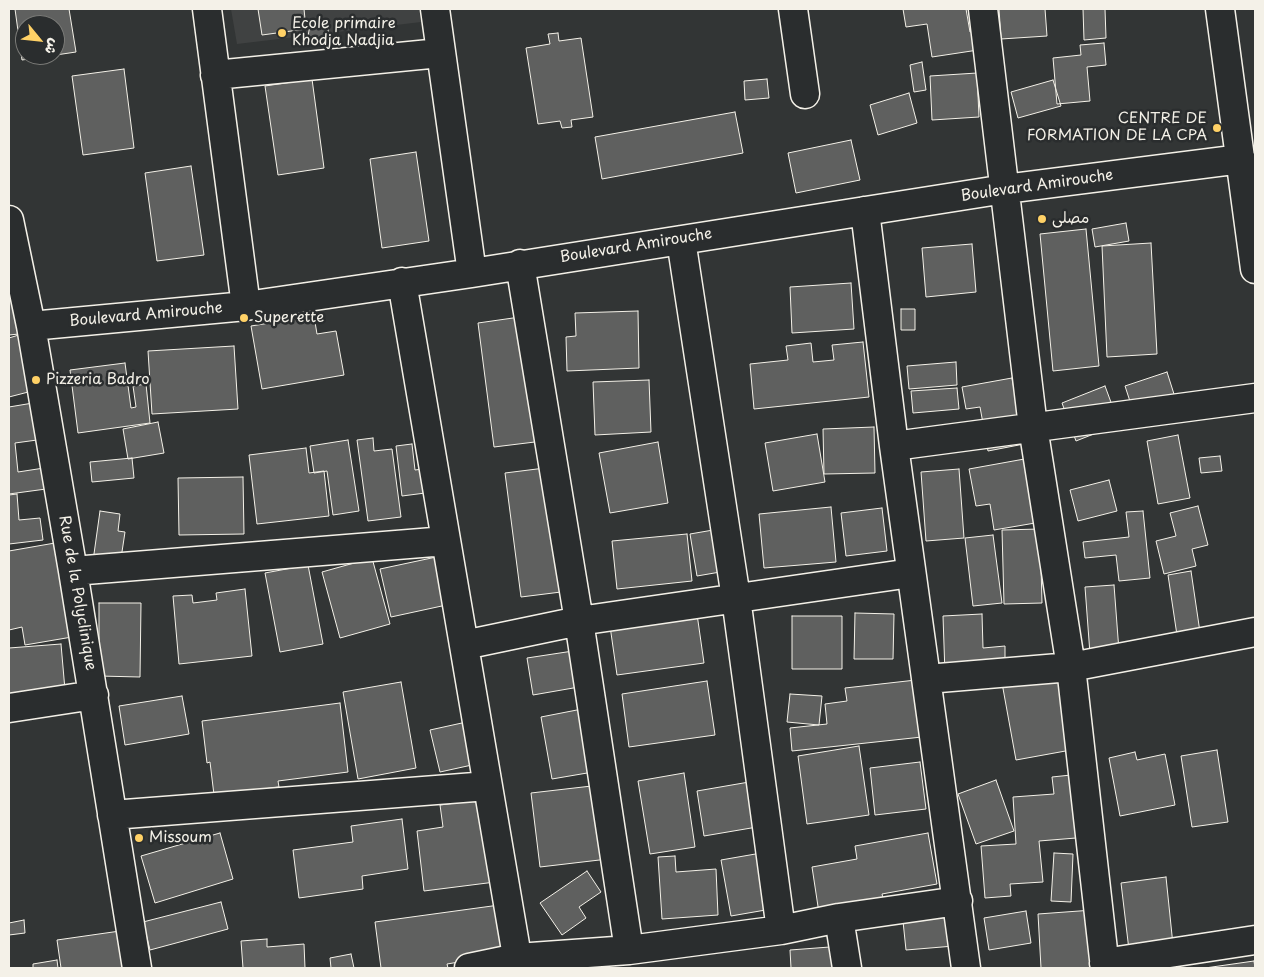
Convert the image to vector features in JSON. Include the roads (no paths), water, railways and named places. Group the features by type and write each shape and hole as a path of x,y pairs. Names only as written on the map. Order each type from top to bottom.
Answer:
{"street":[{"path":"207,9 246,306"},
{"path":"435,9 472,273"},
{"path":"793,9 805,94"},
{"path":"983,9 1033,427 1071,667 1105,966 1255,940"},
{"path":"1220,9 1255,269"},
{"path":"215,75 440,53"},
{"name":"Boulevard Amirouche","path":"31,326 246,306 472,273 1005,189 1240,159"},
{"path":"865,211 894,446 966,968"},
{"name":"Rue de la Polyclinique","path":"9,220 31,326 73,571 137,968"},
{"path":"681,240 736,598 781,930"},
{"path":"520,264 579,622 630,950"},
{"path":"402,282 518,963"},
{"path":"894,446 1255,398"},
{"path":"73,571 446,541"},
{"path":"464,645 579,622 911,573"},
{"path":"927,679 1071,667 1255,632"},
{"path":"9,708 94,695"},
{"path":"112,815 488,786"},
{"path":"469,968 630,950 781,930 839,918 958,902"},
{"path":"839,918 846,968"}],"place":[{"name":"Ecole primaire Khodja Nadjia","path":"282,33"},
{"name":"CENTRE DE FORMATION DE LA CPA","path":"1217,128"},
{"name":"مصلى","path":"1042,219"},
{"name":"Superette","path":"244,318"},
{"name":"Pizzeria Badro","path":"36,380"},
{"name":"Missoum","path":"139,838"}]}
